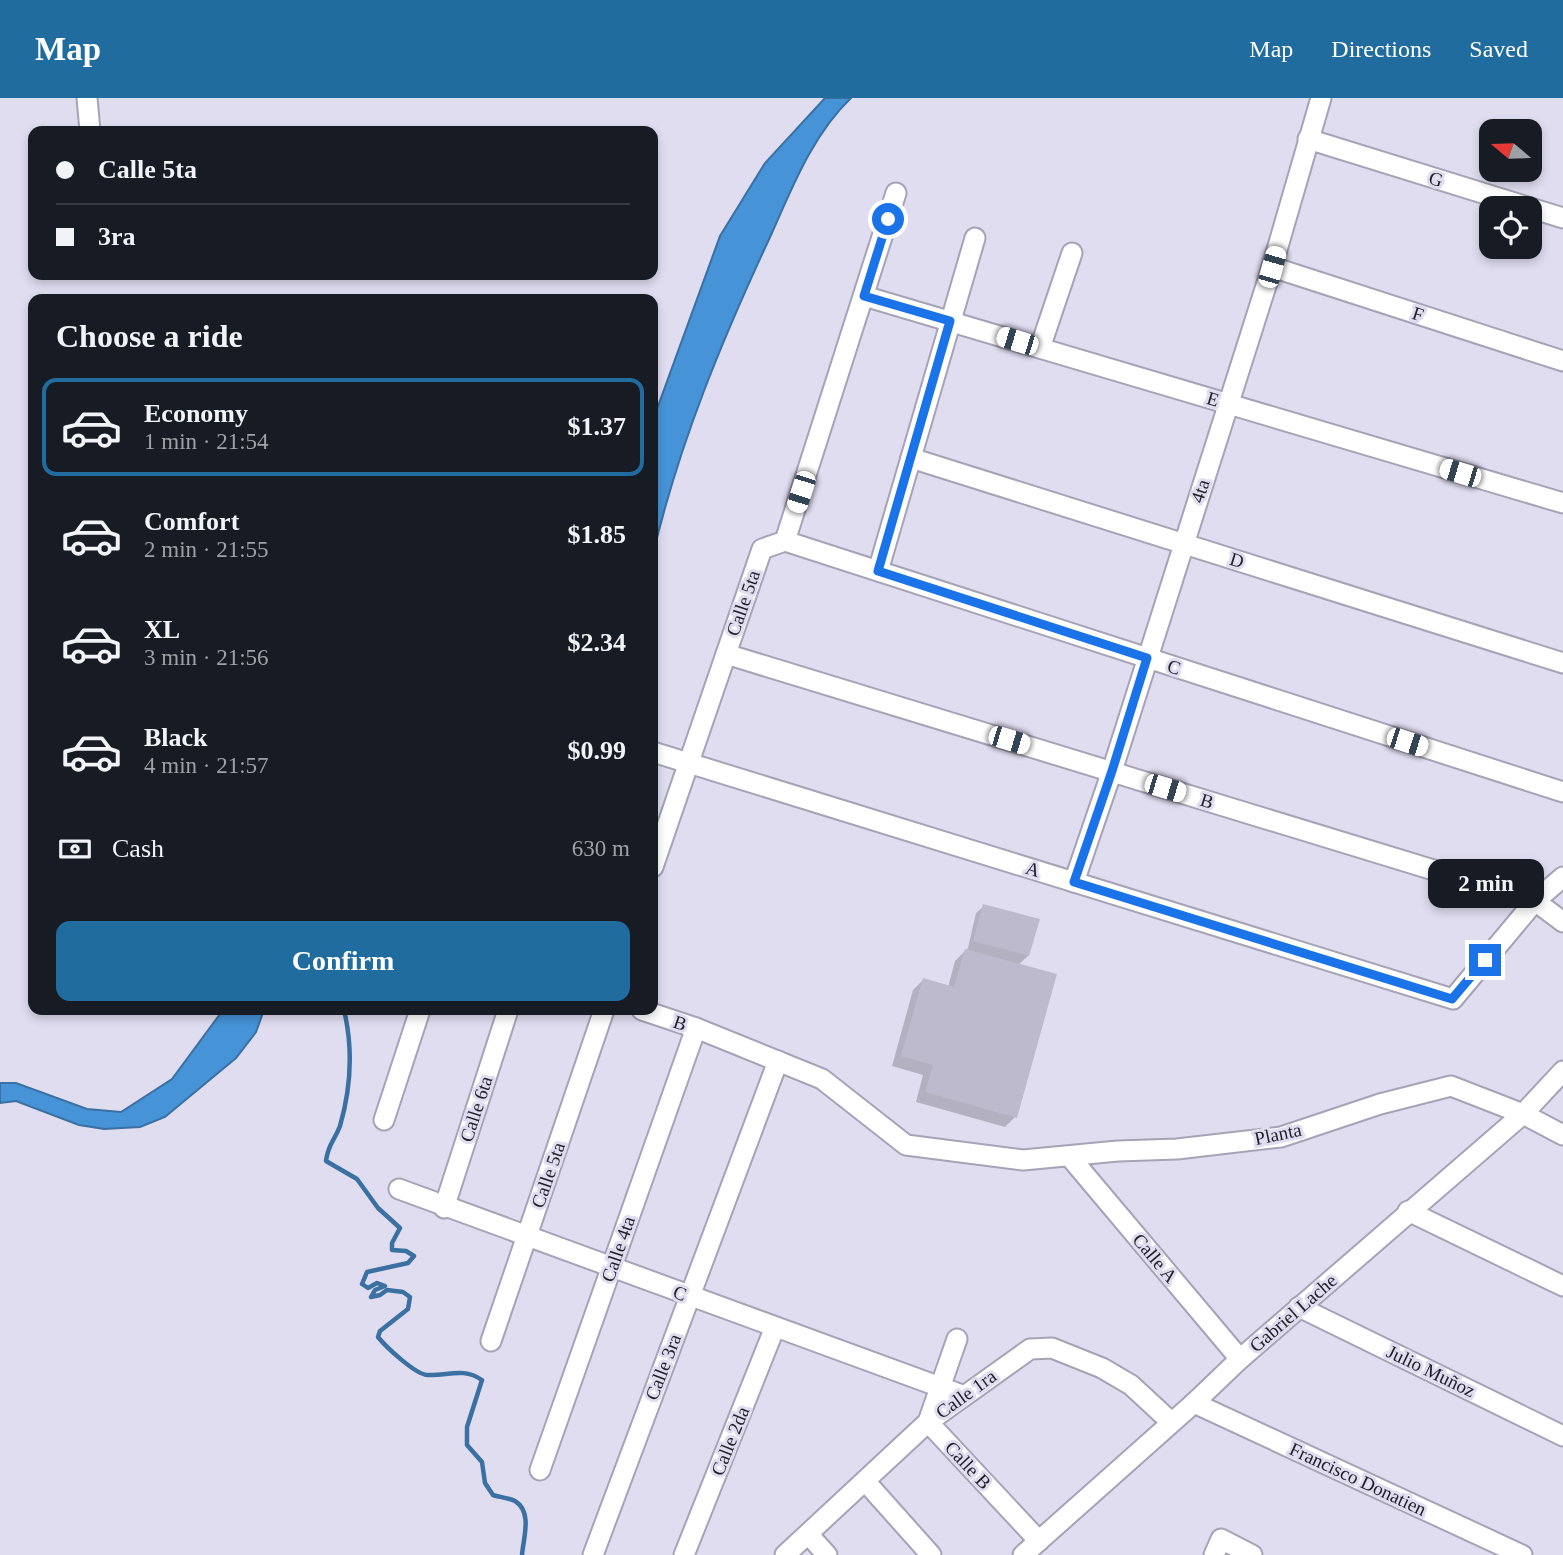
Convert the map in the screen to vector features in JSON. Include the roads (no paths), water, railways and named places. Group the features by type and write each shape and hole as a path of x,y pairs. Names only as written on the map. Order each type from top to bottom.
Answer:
{"street":[{"path":"87,98 90,126"},
{"name":"4ta","path":"1074,882 1112,771 1272,267 1321,98"},
{"name":"G","path":"1308,139 1563,218"},
{"path":"785,541 896,194"},
{"path":"878,571 975,238"},
{"path":"1040,348 1072,253"},
{"name":"F","path":"1272,267 1563,361"},
{"name":"E","path":"864,296 1563,503"},
{"name":"D","path":"911,458 1563,663"},
{"name":"C","path":"785,541 1563,792"},
{"name":"Calle 5ta","path":"658,852 761,549 785,541"},
{"name":"B","path":"726,654 1535,901 1563,922"},
{"name":"A","path":"658,754 1452,999 1535,901"},
{"path":"1535,901 1563,877"},
{"path":"384,1120 418,1015"},
{"name":"Calle 6ta","path":"444,1208 506,1015"},
{"name":"Calle 5ta","path":"491,1341 602,1015"},
{"name":"B","path":"657,1015 822,1079 906,1145 1023,1160"},
{"name":"Calle 4ta","path":"540,1470 696,1028"},
{"name":"Calle 3ra","path":"593,1555 778,1061"},
{"name":"Gabriel Lache","path":"1023,1555 1240,1359 1523,1114 1563,1071"},
{"name":"Planta","path":"1023,1160 1118,1151 1177,1149 1281,1137 1380,1104 1451,1086 1523,1114 1563,1135"},
{"name":"Calle A","path":"1070,1157 1240,1359"},
{"name":"C","path":"399,1189 444,1208 962,1395"},
{"path":"1408,1211 1563,1286"},
{"name":"Julio Muñoz","path":"1299,1307 1563,1436"},
{"name":"Calle 2da","path":"684,1555 775,1327"},
{"path":"928,1422 957,1339"},
{"name":"Calle 1ra","path":"785,1555 928,1422 962,1395 1030,1349 1052,1348 1102,1368 1131,1385 1171,1422"},
{"name":"Francisco Donatien","path":"1194,1403 1522,1555"},
{"name":"Calle B","path":"928,1422 1039,1541"},
{"path":"864,1480 931,1555"},
{"path":"808,1534 827,1555"},
{"path":"1217,1547 1252,1555"}],"water":[{"path":"825,98 851,98 825,128 805,162 736,313 689,431 658,535 658,406 720,236 765,163"},
{"path":"219,1015 262,1015 256,1032 236,1058 165,1117 140,1127 104,1129 79,1125 16,1101 0,1103 0,1083 16,1083 87,1109 121,1112 172,1079"}],"waterway":[{"path":"345,1015 350,1053 347,1097 340,1126 326,1161 357,1179 378,1208 400,1228 392,1243 392,1250 406,1251 414,1256 408,1263 367,1272 362,1284 368,1288 377,1283 385,1286 375,1290 371,1297 387,1290 403,1292 410,1297 408,1309 380,1331 378,1337 401,1359 422,1373 462,1373 482,1380 467,1427 467,1445 482,1462 485,1483 493,1495 515,1501 521,1506 526,1526 522,1555"}]}
